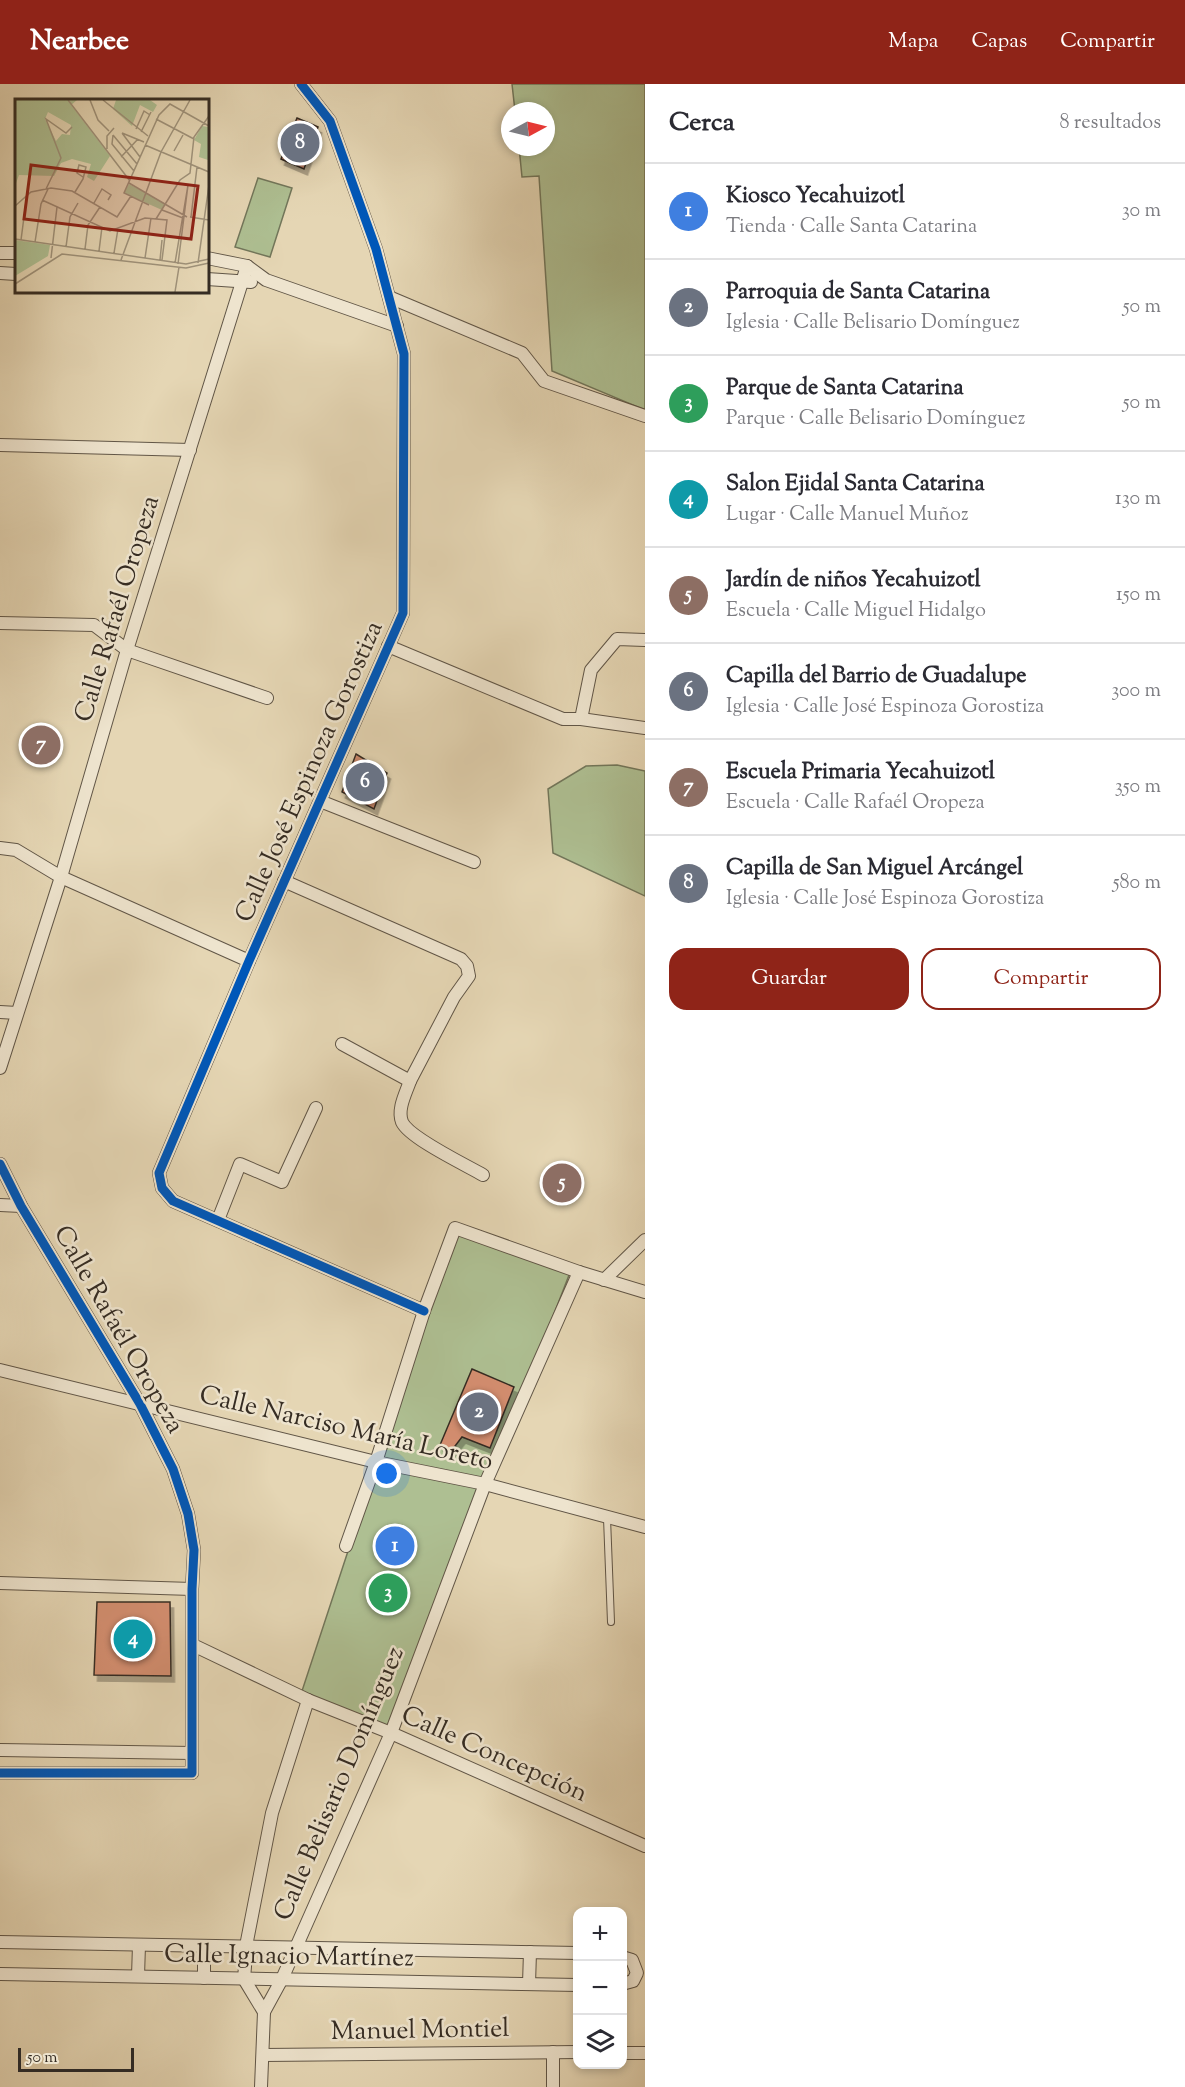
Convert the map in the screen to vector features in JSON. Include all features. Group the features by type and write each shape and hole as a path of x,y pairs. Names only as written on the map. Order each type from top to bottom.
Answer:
{"street":[{"name":"Calle José Espinoza Gorostiza","path":"301,84 330,122 376,249 404,354 403,614 249,961 159,1173 162,1188 173,1201 424,1311"},
{"path":"208,258 247,266 266,280 397,326"},
{"name":"Calle Rafaél Oropeza","path":"0,1068 5,1034 17,1013 61,878 128,650 247,266"},
{"path":"0,273 15,274"},
{"path":"208,279 243,282 266,280"},
{"path":"389,297 522,353 544,381 645,416"},
{"path":"0,445 190,450"},
{"path":"0,623 94,625 128,650 267,698"},
{"path":"581,719 591,670 617,639 645,640"},
{"path":"388,646 563,719 581,719 645,728"},
{"path":"320,801 474,862"},
{"path":"0,848 16,850 61,878 249,961"},
{"path":"284,881 461,959 467,966 469,976 454,997 410,1082 401,1108 402,1122 412,1134 483,1175"},
{"path":"0,1012 17,1013"},
{"path":"342,1044 410,1082"},
{"path":"218,1220 240,1164 282,1182 316,1108"},
{"name":"Calle Rafaél Oropeza","path":"0,1164 21,1206 140,1404 173,1469 189,1514 194,1550 192,1773 0,1773"},
{"path":"0,1205 21,1206"},
{"path":"346,1546 376,1462 424,1311 455,1228 579,1272 645,1292"},
{"path":"604,1280 645,1240"},
{"name":"Calle Belisario Domínguez","path":"264,2012 296,1948 390,1733 485,1484 579,1272"},
{"name":"Calle Narciso María Loreto","path":"0,1371 376,1462 485,1484 645,1527"},
{"path":"0,1583 192,1589"},
{"name":"Calle Concepción","path":"193,1645 308,1700 390,1733 645,1846"},
{"path":"261,2087 264,2012 244,1979 246,1947 272,1813 308,1700"},
{"path":"0,1750 192,1753"},
{"name":"Calle Ignacio Martínez","path":"0,1942 573,1953"},
{"path":"138,1976 139,1945"},
{"path":"204,1946 204,1978"},
{"path":"529,1984 531,1952"},
{"path":"627,1958 632,1960 637,1973 633,1982 627,1983"},
{"name":"Calle Ignacio Martínez","path":"0,1974 573,1985"},
{"path":"553,2052 553,2087"},
{"name":"Manuel Montiel","path":"263,2055 573,2052"},
{"path":"627,2053 645,2053"}],"lane":[{"path":"607,1518 611,1622"}],"green space":[{"path":"512,84 645,84 645,410 552,371 539,176 522,177 520,156 555,156 555,102 514,102"},
{"path":"258,178 292,188 270,257 235,247"},
{"path":"617,765 645,771 645,896 553,853 548,789 586,766"},
{"path":"455,1228 571,1270 487,1487 380,1462"},
{"path":"377,1463 484,1489 384,1735 300,1697"}],"building":[{"path":"297,118 318,127 304,169 281,159"},
{"path":"356,754 387,773 374,809 342,792"},
{"path":"472,1369 514,1387 490,1448 462,1437 452,1450 440,1445"},
{"path":"399,1537 404,1544 402,1553 390,1557 385,1548 388,1539"},
{"path":"97,1602 170,1602 171,1676 94,1675"}],"cycle path":[{"path":"301,84 330,121 376,249 404,354 403,613 249,961 159,1173 162,1188 173,1201 424,1311"},
{"path":"0,1164 21,1206 140,1404 173,1469 188,1514 194,1550 192,1773 0,1773"}],"place":[{"name":"Capilla de San Miguel Arcángel","path":"300,143"},
{"name":"Escuela Primaria Yecahuizotl","path":"41,745"},
{"name":"Capilla del Barrio de Guadalupe","path":"365,782"},
{"name":"Jardín de niños Yecahuizotl","path":"562,1183"},
{"name":"Parroquia de Santa Catarina","path":"479,1412"},
{"name":"Kiosco Yecahuizotl","path":"395,1546"},
{"name":"Parque de Santa Catarina","path":"388,1593"},
{"name":"Salon Ejidal Santa Catarina","path":"133,1639"}]}
